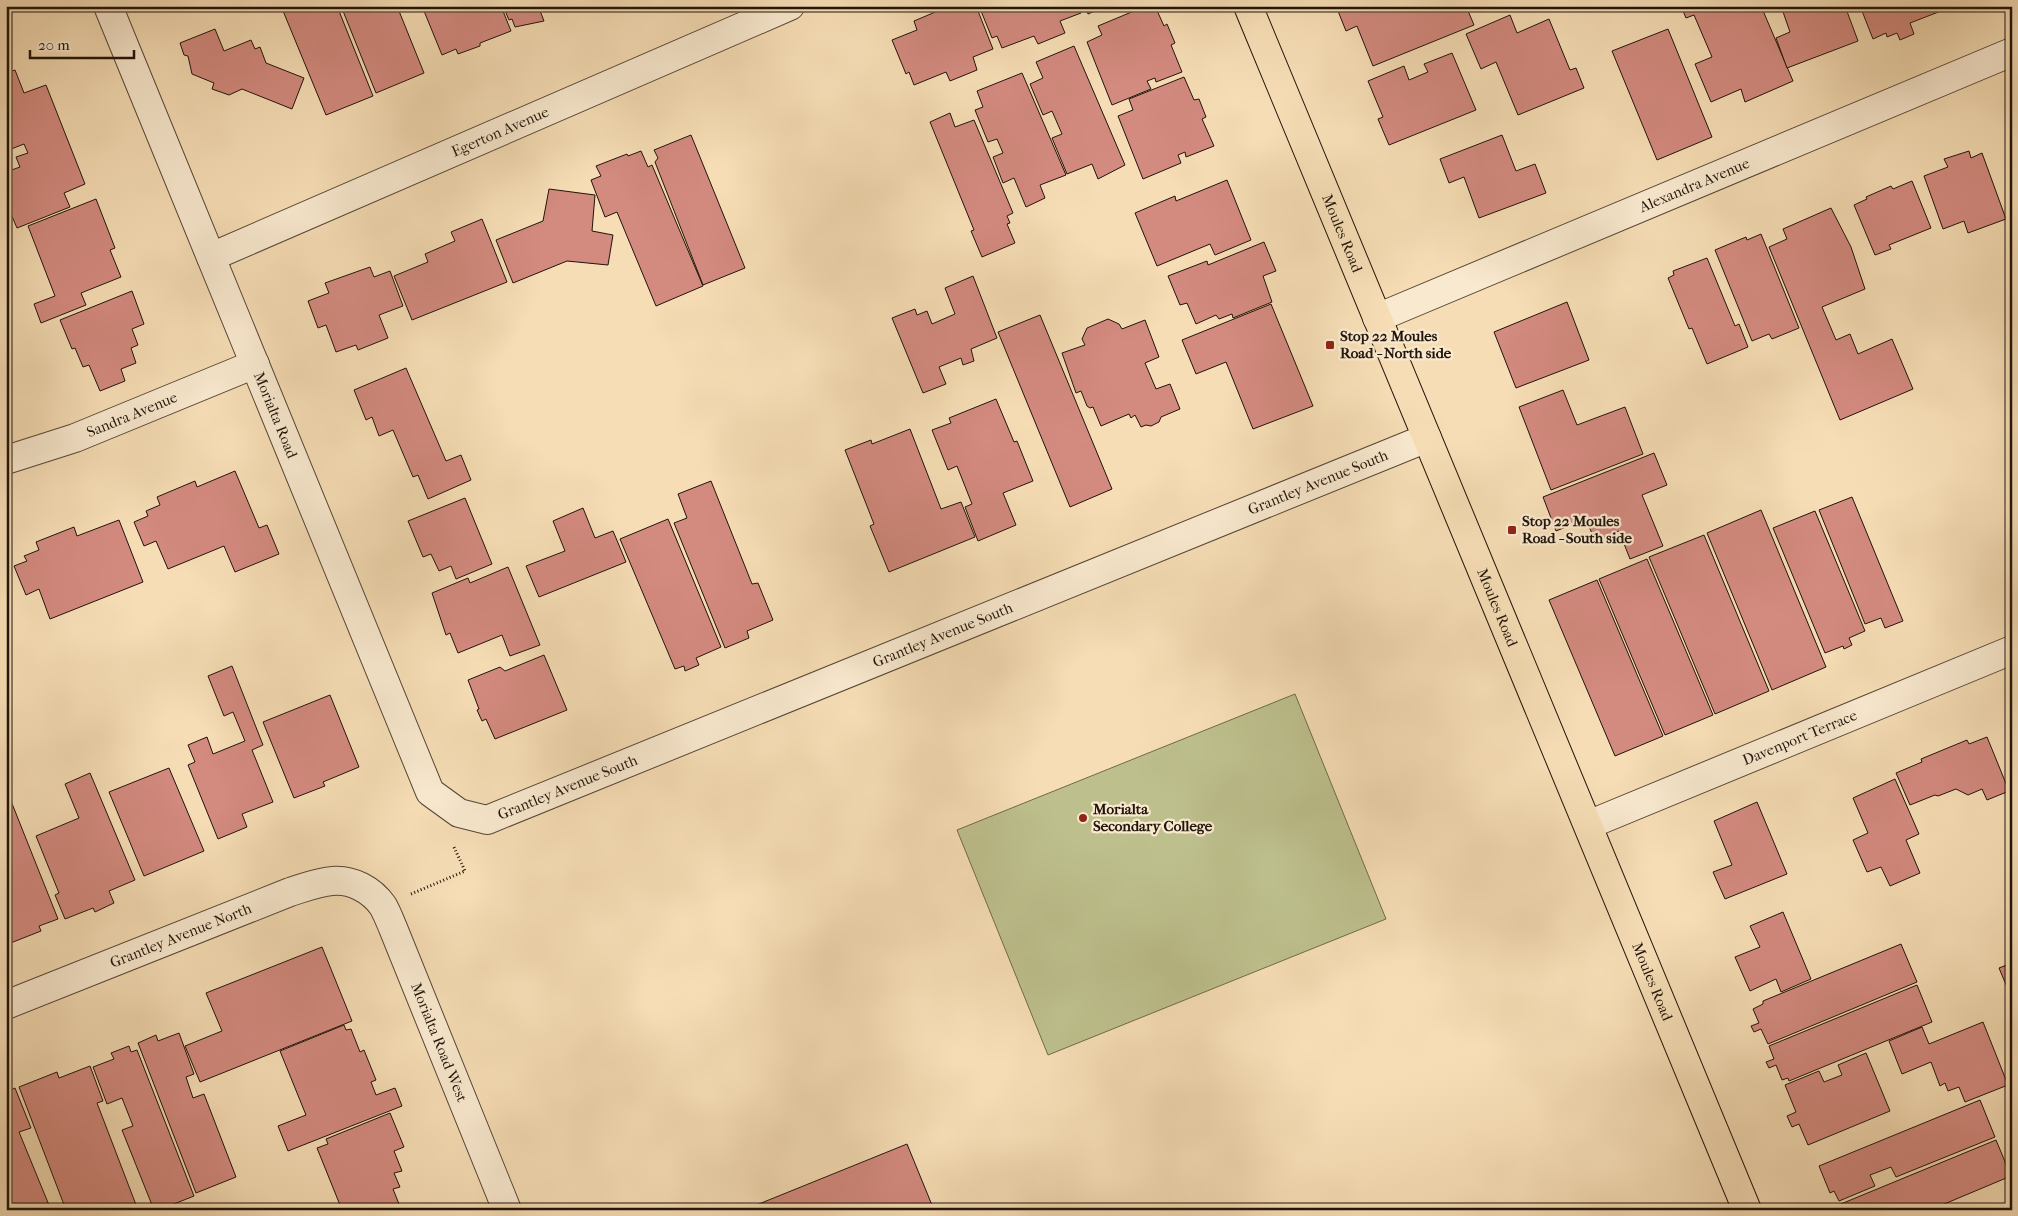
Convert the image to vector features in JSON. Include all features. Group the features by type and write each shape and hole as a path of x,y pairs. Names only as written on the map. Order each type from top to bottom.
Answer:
{"main road":[{"name":"Moules Road","path":"1248,6 1747,1210"}],"street":[{"name":"Morialta Road","path":"108,6 430,792 454,825"},
{"name":"Egerton Avenue","path":"211,257 790,6"},
{"name":"Alexandra Avenue","path":"1377,318 2012,52"},
{"name":"Sandra Avenue","path":"6,460 75,438 255,364"},
{"name":"Grantley Avenue South","path":"454,825 487,820 1427,438"},
{"name":"Davenport Terrace","path":"1588,825 2012,650"},
{"name":"Grantley Avenue North","path":"6,1005 290,892 332,881 357,885"},
{"name":"Morialta Road West","path":"357,885 369,891 383,906 507,1210"}],"path":[{"path":"383,906 464,871 454,825"}],"green space":[{"path":"1295,694 1386,919 1048,1055 957,830"}],"building":[{"path":"281,6 337,6 373,96 326,115"},
{"path":"341,6 397,6 424,73 376,93"},
{"path":"436,6 501,6 511,31 458,54 456,49 442,55 424,11"},
{"path":"503,6 545,6 539,8 544,21 515,27 512,19 509,20"},
{"path":"939,6 976,6 993,49 973,57 977,70 950,81 946,72 914,85 909,72 906,74 892,40 917,30 914,21 940,10"},
{"path":"979,6 1079,6 1081,13 1060,21 1065,33 1038,44 1034,36 1002,48 997,36 992,38"},
{"path":"1085,6 1107,6 1088,14"},
{"path":"1146,6 1155,6 1164,26 1167,24 1175,43 1171,45 1182,72 1156,82 1155,78 1147,81 1151,89 1112,105 1087,42 1102,35 1098,26"},
{"path":"1336,6 1466,6 1474,25 1373,66 1357,26 1346,31"},
{"path":"1681,6 1761,6 1793,81 1745,102 1741,89 1711,102 1695,64 1712,57 1694,15 1686,18"},
{"path":"1781,6 1845,6 1858,41 1787,68 1776,38 1790,32"},
{"path":"1860,6 1939,6 1941,11 1910,23 1914,34 1900,40 1897,33 1887,37 1886,33 1873,39"},
{"path":"1510,15 1517,33 1549,19 1570,70 1576,68 1584,88 1518,115 1496,62 1481,69 1466,34"},
{"path":"215,29 224,51 251,40 255,49 260,47 266,63 304,78 292,109 242,89 229,95 212,89 214,83 192,74 188,56 184,55 180,43"},
{"path":"1668,29 1712,137 1657,160 1612,51"},
{"path":"1074,46 1125,165 1098,179 1092,164 1067,174 1052,138 1062,134 1052,111 1043,115 1030,84 1043,78 1036,62"},
{"path":"1452,53 1476,110 1389,145 1378,119 1383,117 1368,81 1404,66 1409,80 1428,72 1424,64"},
{"path":"15,70 24,93 46,85 85,184 64,193 70,207 17,228 11,214 6,216 6,188 8,187 6,172 20,167 16,157 28,153 24,144 6,151 6,73"},
{"path":"1022,73 1066,175 1040,185 1045,198 1026,207 1014,178 1003,183 993,157 1003,153 997,139 988,142 975,110 983,107 977,91"},
{"path":"1184,77 1194,100 1199,99 1206,117 1202,119 1214,146 1186,157 1185,152 1178,155 1181,163 1143,179 1118,116 1133,110 1129,99"},
{"path":"950,113 955,127 974,120 1013,213 1007,216 1010,223 1007,224 1015,243 982,257 971,231 974,230 930,122"},
{"path":"691,135 745,268 703,285 655,162 658,158 654,150"},
{"path":"1502,135 1516,171 1535,164 1546,193 1479,218 1464,177 1449,183 1440,159"},
{"path":"641,151 648,167 652,165 703,286 656,306 617,212 605,217 591,180 601,176 596,166 627,154 628,156"},
{"path":"1969,151 1971,158 1982,153 2006,219 1968,233 1964,221 1943,229 1924,176 1948,167 1944,159"},
{"path":"1227,180 1251,240 1215,255 1210,244 1157,266 1135,213 1175,196 1176,201"},
{"path":"1912,181 1931,228 1889,245 1891,249 1875,255 1854,205 1867,199 1866,197 1891,186 1893,189"},
{"path":"549,189 595,195 592,231 613,235 608,265 567,261 513,283 496,240 543,221"},
{"path":"96,199 115,248 110,250 121,277 81,293 86,305 41,323 34,304 55,296 28,226"},
{"path":"1831,208 1851,247 1865,289 1822,307 1836,340 1850,334 1858,354 1892,339 1913,389 1840,420 1769,247 1787,239 1783,229"},
{"path":"482,219 507,282 412,320 394,276 428,262 425,254 455,241 451,232"},
{"path":"1761,234 1799,328 1772,339 1769,334 1752,341 1715,250 1746,237 1747,240"},
{"path":"1264,242 1276,271 1263,276 1272,302 1233,318 1232,314 1219,319 1216,315 1196,324 1187,303 1180,305 1168,276 1207,261 1208,265"},
{"path":"1707,258 1735,326 1739,324 1748,347 1707,364 1692,328 1689,329 1668,278 1674,275 1673,271"},
{"path":"370,267 374,277 390,271 403,306 379,315 388,338 358,350 356,345 336,352 326,325 318,328 308,301 329,293 325,283"},
{"path":"973,276 997,338 971,349 974,361 963,365 961,358 939,367 946,384 923,393 892,318 915,309 917,315 927,311 932,324 955,314 945,288"},
{"path":"132,291 144,324 132,329 138,345 131,348 136,363 121,369 125,381 100,391 89,365 83,367 75,348 72,349 60,320"},
{"path":"1567,302 1589,360 1516,388 1494,332"},
{"path":"1271,304 1313,406 1253,429 1226,362 1196,374 1182,340"},
{"path":"1040,315 1112,489 1070,507 998,332"},
{"path":"1108,319 1119,324 1122,329 1145,320 1159,357 1145,363 1156,389 1170,384 1180,409 1161,417 1159,422 1151,426 1141,427 1135,415 1131,418 1129,414 1101,426 1093,407 1087,406 1081,391 1076,393 1062,353 1085,345 1082,339 1087,328"},
{"path":"406,368 446,461 461,455 471,480 428,499 418,475 413,477 393,430 379,436 372,417 366,420 354,390"},
{"path":"1563,390 1577,425 1625,407 1643,454 1551,490 1519,407"},
{"path":"996,399 1014,442 1017,441 1033,481 1003,493 1016,525 978,541 965,507 972,504 957,466 948,470 932,430 951,423 949,418"},
{"path":"910,429 941,509 961,502 975,537 889,572 870,526 874,524 845,450 871,440 872,444"},
{"path":"1654,453 1667,485 1642,495 1663,546 1630,559 1619,531 1595,541 1586,519 1556,531 1543,497"},
{"path":"235,471 259,528 267,525 279,554 235,572 224,546 168,569 156,541 144,546 134,522 148,516 146,511 160,505 157,497 195,481 197,487"},
{"path":"711,481 752,584 758,583 773,620 747,631 749,638 725,648 674,523 687,518 678,494"},
{"path":"1852,497 1903,621 1885,628 1881,618 1865,624 1819,510"},
{"path":"465,498 492,564 456,579 451,566 439,571 431,554 423,557 408,521"},
{"path":"583,508 595,538 613,531 626,562 539,597 526,566 565,551 553,521"},
{"path":"1761,510 1826,667 1772,690 1707,533"},
{"path":"1815,511 1865,631 1849,638 1852,645 1844,649 1843,646 1825,653 1773,528"},
{"path":"668,519 721,647 696,658 699,665 685,671 684,666 675,669 620,539"},
{"path":"119,520 143,582 50,619 39,589 26,595 14,566 27,561 24,556 39,550 36,542 74,527 77,536"},
{"path":"1704,535 1769,691 1715,714 1649,557"},
{"path":"1647,559 1713,715 1665,735 1599,579"},
{"path":"508,567 540,645 510,656 502,635 458,653 450,633 446,635 432,593 468,578 470,583"},
{"path":"1597,580 1663,736 1615,756 1549,600"},
{"path":"544,655 567,710 495,739 486,719 482,721 468,680 500,667 505,671"},
{"path":"232,666 263,745 252,750 273,802 242,814 247,827 218,839 188,765 195,762 188,745 207,737 213,754 245,741 233,712 224,716 208,676"},
{"path":"330,695 359,767 323,782 325,786 294,798 263,722"},
{"path":"1987,737 2009,791 1987,800 1982,789 1968,795 1956,789 1910,805 1896,773 1922,762 1921,759 1967,740 1969,744"},
{"path":"169,768 204,851 144,876 109,792"},
{"path":"90,773 135,880 109,891 114,903 95,912 93,908 65,919 55,895 59,893 36,836 79,818 65,784"},
{"path":"1895,779 1919,834 1906,840 1920,873 1890,886 1881,867 1867,872 1853,840 1868,833 1853,798"},
{"path":"7,791 58,919 39,926 41,931 8,944 6,938"},
{"path":"1757,802 1787,874 1725,899 1713,872 1732,865 1714,821"},
{"path":"1783,912 1811,979 1781,992 1776,979 1750,991 1735,957 1760,947 1750,926"},
{"path":"1901,944 1917,982 1768,1044 1761,1029 1754,1032 1751,1026 1759,1023 1753,1009 1763,1004 1763,1001"},
{"path":"322,947 352,1021 200,1082 185,1046 222,1031 206,993"},
{"path":"2012,963 2012,999 1999,968"},
{"path":"1917,985 1932,1022 1789,1081 1788,1078 1782,1080 1776,1065 1769,1068 1766,1062 1774,1059 1769,1046"},
{"path":"1983,1022 2008,1085 1965,1102 1959,1087 1948,1091 1945,1083 1940,1086 1931,1062 1902,1074 1889,1041 1922,1027 1929,1044"},
{"path":"344,1025 346,1030 351,1029 360,1052 364,1050 376,1080 371,1082 376,1095 395,1088 402,1106 288,1151 278,1126 306,1115 280,1051"},
{"path":"179,1033 194,1074 186,1077 193,1098 204,1094 236,1177 196,1193 138,1043 156,1035 158,1041"},
{"path":"129,1046 131,1052 137,1050 194,1196 159,1210 154,1210 122,1130 133,1126 122,1098 107,1104 93,1067 114,1059 111,1053"},
{"path":"1866,1053 1890,1111 1808,1145 1799,1124 1792,1127 1787,1116 1796,1112 1785,1085 1819,1071 1824,1082 1842,1075 1838,1065"},
{"path":"90,1066 103,1101 97,1103 138,1210 66,1210 19,1087 57,1072 59,1078"},
{"path":"15,1088 31,1128 19,1132 51,1210 6,1210 6,1092"},
{"path":"1980,1100 1995,1137 1896,1177 1891,1167 1870,1175 1875,1186 1839,1201 1834,1191 1830,1193 1819,1166"},
{"path":"390,1113 404,1147 394,1151 402,1171 394,1173 400,1187 393,1189 399,1204 383,1210 342,1210 317,1148 328,1144 326,1139"},
{"path":"1996,1140 2011,1176 1930,1210 1910,1210 1909,1207 1901,1210 1837,1210 1836,1206"},
{"path":"907,1144 934,1210 744,1210"}],"place":[{"name":"Stop 22 Moules Road - North side","path":"1330,345"},
{"name":"Stop 22 Moules Road - South side","path":"1512,530"},
{"name":"Morialta Secondary College","path":"1083,818"}]}
